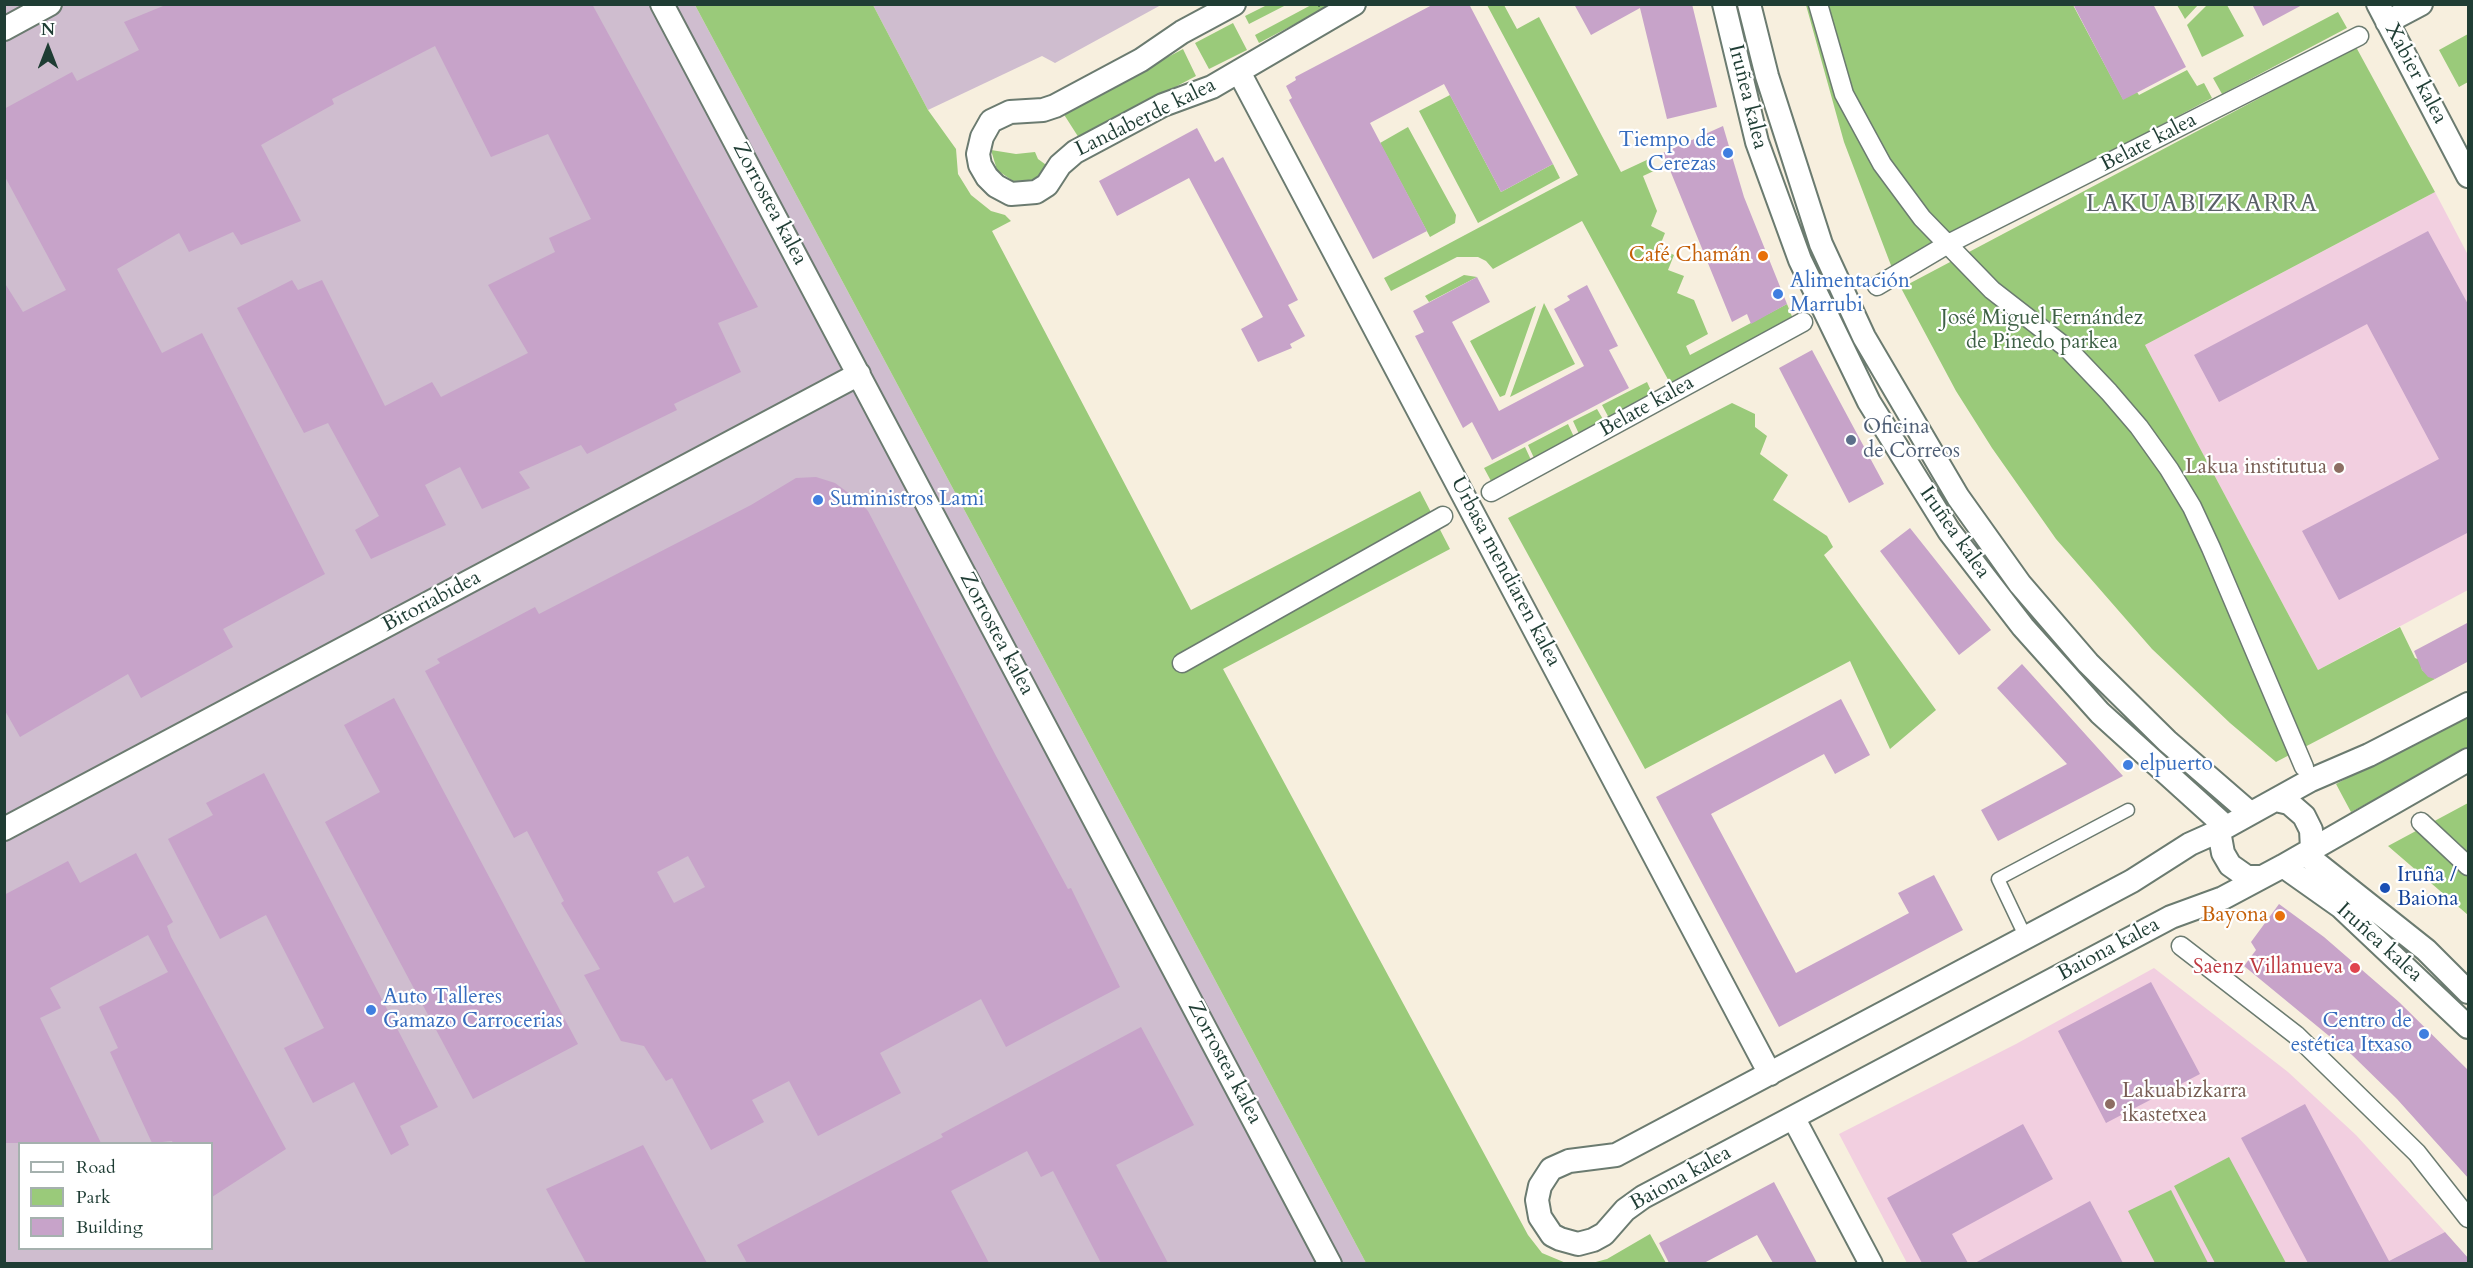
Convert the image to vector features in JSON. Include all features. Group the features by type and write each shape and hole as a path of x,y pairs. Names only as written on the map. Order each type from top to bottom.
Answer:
{"street":[{"path":"4,29 50,4"},
{"name":"Zorrostea kalea","path":"662,4 1330,1263"},
{"name":"Landaberde kalea","path":"1234,4 1210,10 1141,60 1055,106 1043,110 1019,111 991,120 982,136 978,154 980,165 987,177 1002,191 1021,196 1036,192 1047,185 1060,165 1075,152 1163,105 1212,87 1275,53 1305,30 1354,4"},
{"name":"Iruñea kalea","path":"1724,4 1757,142 1800,260 1869,402 1949,531 2023,627 2100,713 2222,829"},
{"name":"Iruñea kalea","path":"1749,4 1767,76 1821,244 1864,337 1958,497 2020,584 2088,663 2167,741 2250,813"},
{"path":"1818,4 1844,94 1882,164 1922,218 1992,290 2068,349 2139,427 2169,469 2192,507 2211,548 2304,767"},
{"path":"2383,13 2421,4"},
{"name":"Xabier kalea","path":"2383,13 2460,138 2469,176"},
{"name":"Belate kalea","path":"1877,286 1948,244 2359,36"},
{"name":"Urbasa mendiaren kalea","path":"1239,72 1770,1074"},
{"name":"Belate kalea","path":"1491,492 1803,322"},
{"name":"Bitoriabidea","path":"4,829 859,374"},
{"path":"1182,663 1443,516"},
{"name":"Baiona kalea","path":"2469,704 2369,755 2311,780 2190,844 2143,875 1616,1155 1569,1161 1551,1169 1540,1186 1537,1200 1540,1217 1552,1235 1560,1239 1578,1244 1593,1240 1604,1234 1625,1210 1643,1197 1794,1119 2171,917 2223,898 2354,828 2396,800 2469,760"},
{"path":"2276,800 2289,803 2304,816 2311,830 2309,852"},
{"path":"2421,822 2469,866"},
{"path":"2222,829 2223,853 2230,866 2247,877 2259,877"},
{"name":"Iruñea kalea","path":"2309,852 2426,950 2469,992"},
{"name":"Iruñea kalea","path":"2283,866 2341,907 2469,1027"},
{"path":"2181,946 2296,1035 2417,1153 2469,1218"},
{"path":"1794,1119 1871,1263"}],"lane":[{"path":"2026,938 1998,879 2128,810"}],"shaded area":[{"path":"5,5 695,5 1366,1263 5,1264"},
{"path":"873,5 1161,5 1055,63 1042,56 928,110"},
{"name":"Lakua institutua","path":"2435,192 2468,255 2468,590 2318,670 2145,345"},
{"name":"Lakuabizkarra ikastetxea","path":"2154,968 2288,1072 2356,1135 2445,1232 2385,1263 1907,1263 1839,1134 2016,1044"}],"green space":[{"path":"1313,4 1331,5 1259,43 1255,35"},
{"path":"695,5 873,5 928,110 956,149 958,174 971,195 991,211 1005,215 1011,221 992,231 1191,610 1420,491 1450,549 1223,669 1528,1235 1542,1253 1566,1263 1366,1263"},
{"path":"1267,5 1286,5 1249,24 1245,16"},
{"path":"1487,5 1504,5 1517,29 1539,17 1621,172 1651,158 1656,170 1643,176 1657,211 1651,226 1665,233 1659,248 1674,255 1668,270 1684,276 1677,293 1694,300 1708,334 1686,346 1690,355 1787,304 1793,319 1671,385 1582,221 1493,269 1486,261 1478,257 1457,257 1391,291 1384,278 1578,175"},
{"name":"José Miguel Fernández de Pinedo parkea","path":"1806,5 2073,5 2123,99 2137,92 2139,95 2187,70 2197,86 2204,83 2212,98 1892,268 1844,142"},
{"path":"2177,5 2198,5 2185,19"},
{"path":"2207,5 2227,5 2244,36 2202,57 2187,25"},
{"path":"2338,12 2347,28 2222,94 2213,78"},
{"path":"1233,23 1247,50 1209,69 1195,43"},
{"path":"2468,34 2468,82 2459,87 2439,50"},
{"name":"José Miguel Fernández de Pinedo parkea","path":"2356,47 2435,192 2145,345 2318,670 2400,627 2415,658 2420,660 2422,670 2435,679 2276,762 2230,723 2152,649 2056,539 1992,448 1956,391 1901,288"},
{"path":"1183,49 1196,76 1079,138 1063,113"},
{"path":"1450,95 1501,192 1553,164 1560,178 1478,223 1419,111"},
{"path":"1408,127 1456,215 1455,223 1430,237 1380,143"},
{"path":"991,150 1016,154 1035,152 1038,159 1049,167 1034,180 1013,181 997,170"},
{"path":"1464,275 1477,277 1429,302 1425,296"},
{"path":"1544,303 1575,364 1510,397"},
{"path":"1536,306 1505,395 1500,397 1470,341"},
{"path":"1647,382 1653,395 1609,418 1602,405"},
{"path":"1732,403 1755,414 1755,427 1767,436 1760,454 1788,475 1773,500 1827,536 1833,547 1824,555 1936,710 1890,749 1850,661 1645,769 1508,518"},
{"path":"1597,409 1604,421 1579,434 1573,421"},
{"path":"1568,424 1574,437 1534,458 1528,445"},
{"path":"1525,447 1531,460 1491,481 1484,468"},
{"path":"2468,713 2468,750 2351,812 2336,784"},
{"path":"2468,803 2468,915 2388,846"},
{"path":"2229,1157 2286,1263 2215,1263 2174,1186"},
{"path":"2171,1190 2208,1263 2155,1263 2128,1211"},
{"path":"1650,1234 1666,1263 1592,1263 1607,1259"}],"building":[{"path":"168,4 592,4 758,307 718,323 741,372 674,404 677,410 587,454 581,445 519,472 530,488 482,509 460,467 425,485 446,525 371,559 355,530 379,516 328,423 304,433 237,308 292,280 298,290 322,280 385,406 432,382 441,397 528,353 488,285 555,252 549,238 591,219 548,134 491,157 435,46 332,99 334,104 261,145 301,221 241,245 233,232 189,252 179,233 117,269 162,353 202,333 325,574 223,629 233,647 141,698 128,674 20,737 4,709 4,282 23,312 66,290 4,175 4,109 72,72 77,81 139,50 124,22"},
{"path":"1434,4 1469,4 1553,164 1501,192 1444,84 1370,123 1427,231 1373,259 1289,100 1292,98 1286,86 1296,80 1295,77"},
{"path":"1574,4 1692,4 1717,107 1667,119 1640,8 1591,35"},
{"path":"2073,4 2153,4 2186,67 2123,100"},
{"path":"2252,4 2304,4 2263,26"},
{"path":"1723,126 1744,197 1787,304 1751,324 1747,314 1732,322 1663,153"},
{"path":"1197,128 1215,162 1223,157 1298,300 1288,305 1305,336 1290,344 1292,348 1258,362 1241,329 1263,317 1189,178 1117,216 1099,181"},
{"path":"2428,231 2469,306 2469,532 2339,600 2302,531 2439,459 2367,324 2219,402 2194,355"},
{"path":"1477,277 1490,302 1452,322 1499,411 1584,366 1554,309 1570,300 1567,296 1587,285 1618,346 1609,350 1629,388 1492,460 1472,422 1463,428 1415,336 1424,332 1413,311"},
{"path":"1812,350 1884,484 1849,503 1779,368"},
{"path":"816,477 835,483 858,500 868,511 996,756 1068,889 1071,888 1120,987 1006,1047 981,999 880,1053 901,1093 818,1136 789,1081 752,1100 764,1122 711,1150 672,1078 666,1081 644,1046 621,1041 584,975 600,969 561,903 564,901 527,831 514,838 425,671 440,663 437,659 535,607 539,614 751,505 796,478","holes":["688,856 705,887 674,903 657,872"]},
{"path":"1910,528 1991,630 1959,655 1880,551"},
{"path":"2469,622 2469,661 2435,679 2428,677 2422,670 2414,651"},
{"path":"2022,664 2123,776 1998,841 1981,810 2067,764 1997,688"},
{"path":"394,698 578,1044 473,1099 325,822 380,792 344,725"},
{"path":"1841,699 1870,755 1835,774 1824,754 1711,814 1796,973 1909,913 1898,893 1934,875 1963,930 1779,1027 1656,797"},
{"path":"264,773 438,1107 400,1126 409,1145 391,1155 354,1082 313,1103 284,1048 324,1028 266,915 220,939 168,839 213,815 206,803"},
{"path":"136,853 173,922 167,926 171,937 286,1149 213,1196 213,1142 152,1142 110,1052 118,1048 99,1007 168,972 148,935 50,988 61,1008 40,1018 101,1142 4,1143 4,895 68,861 80,883"},
{"path":"2279,904 2324,937 2399,1002 2469,1071 2469,1179 2397,1099 2351,1054 2244,966 2256,950 2251,942"},
{"path":"2151,982 2200,1074 2106,1123 2058,1031"},
{"path":"1141,1027 1194,1125 1116,1165 1168,1263 1101,1263 1053,1171 1041,1177 1027,1151 951,1191 989,1263 747,1263 737,1245 943,1137 941,1134"},
{"path":"2305,1104 2389,1261 2445,1232 2469,1259 2469,1263 2308,1263 2241,1138"},
{"path":"2023,1124 2053,1179 1952,1234 1968,1263 1922,1263 1887,1198"},
{"path":"643,1145 707,1263 586,1263 546,1189"},
{"path":"1774,1182 1817,1263 1773,1263 1757,1235 1704,1263 1669,1263 1659,1243"},
{"path":"2090,1201 2123,1263 1975,1263"}],"place":[{"name":"Tiempo de Cerezas","path":"1728,153"},
{"name":"Café Chamán","path":"1763,256"},
{"name":"Alimentación Marrubi","path":"1778,294"},
{"name":"Oficina de Correos","path":"1851,440"},
{"name":"Lakua institutua","path":"2339,468"},
{"name":"Suministros Lami","path":"818,500"},
{"name":"elpuerto","path":"2128,765"},
{"name":"Iruña / Baiona","path":"2385,888"},
{"name":"Bayona","path":"2280,916"},
{"name":"Saenz Villanueva","path":"2355,968"},
{"name":"Auto Talleres Gamazo Carrocerias","path":"371,1010"},
{"name":"Centro de estética Itxaso","path":"2424,1034"},
{"name":"Lakuabizkarra ikastetxea","path":"2110,1104"}],"district":[{"name":"LAKUABIZKARRA","path":"2202,205"}]}
